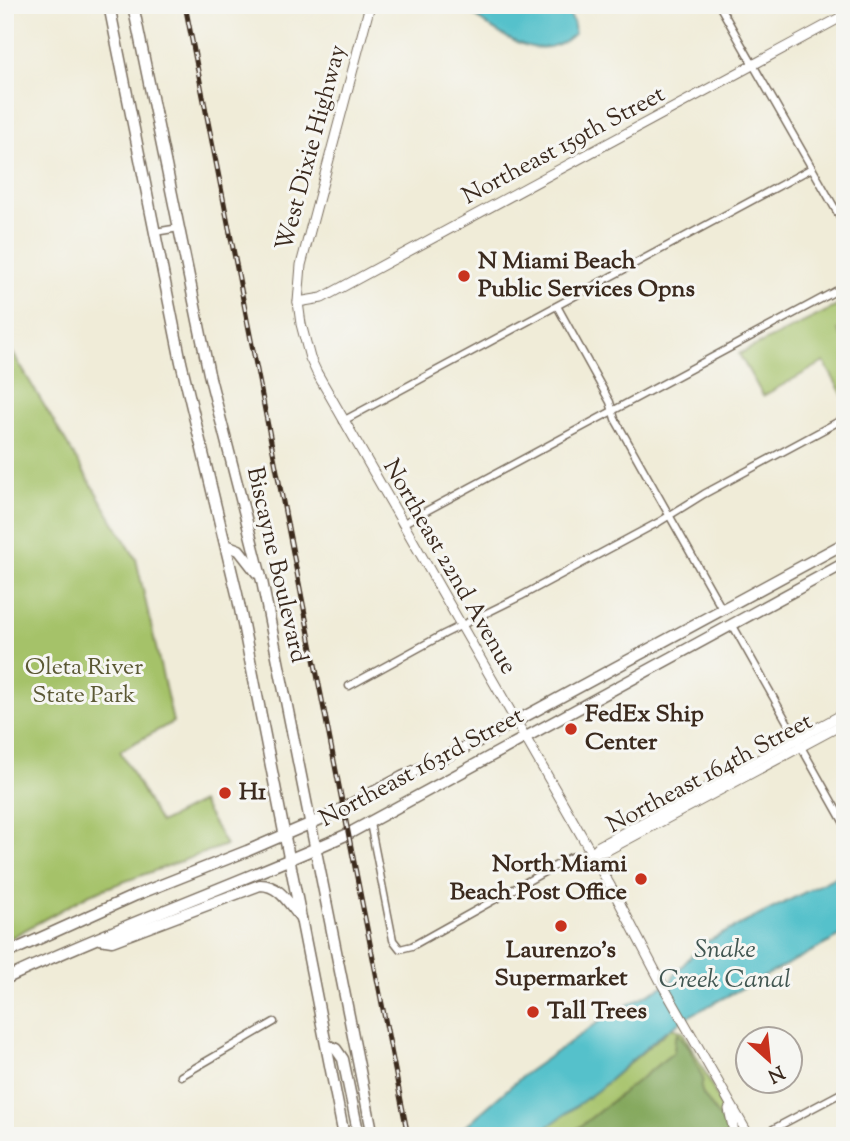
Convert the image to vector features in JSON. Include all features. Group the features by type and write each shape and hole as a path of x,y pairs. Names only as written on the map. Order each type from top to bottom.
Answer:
{"main road":[{"name":"Biscayne Boulevard","path":"109,5 192,409 226,545 344,1136"},
{"name":"Biscayne Boulevard","path":"133,5 216,407 262,581 373,1136"},
{"path":"130,110 154,105"},
{"name":"Northeast 163rd Street","path":"5,954 136,895 311,824 515,721 845,543"},
{"path":"226,545 239,550 262,581"},
{"name":"Northeast 163rd Street","path":"5,979 316,849 370,823 845,563"},
{"path":"732,624 736,610 752,593"},
{"path":"706,638 719,622 722,609"},
{"path":"97,939 112,941 263,885 279,891 302,919"},
{"path":"327,1045 335,1049 343,1059 359,1136"}],"street":[{"name":"West Dixie Highway","path":"299,302 304,247 370,5"},
{"path":"719,5 845,226"},
{"name":"Northeast 159th Street","path":"299,302 322,298 845,15"},
{"path":"344,421 812,168"},
{"path":"155,232 179,228"},
{"path":"402,524 845,286"},
{"name":"Northeast 22nd Avenue","path":"299,302 301,324 310,358 460,627 592,853 662,984 749,1136"},
{"path":"557,306 613,410 615,419 722,609"},
{"path":"349,686 845,418"},
{"path":"732,624 797,744 845,825"},
{"name":"Northeast 164th Street","path":"797,744 845,713"},
{"name":"Northeast 164th Street","path":"370,823 393,940 400,948 412,946 571,857 592,853 598,846 797,744 845,723"},
{"path":"180,1076 274,1022"},
{"path":"720,1084 732,1117 735,1136"},
{"path":"760,1136 845,1091"}],"green space":[{"path":"845,302 845,326 838,330 845,343 845,399 824,362 763,396 739,354"},
{"name":"Oleta River State Park","path":"5,340 136,559 173,722 120,751 160,823 201,802 226,845 90,894 5,941"},
{"path":"671,1028 682,1031 696,1056 716,1095 731,1136 535,1136 598,1090"},
{"path":"678,1033 689,1047 703,1079 703,1094 727,1129 727,1136 568,1136 674,1052"}],"water":[{"path":"461,5 560,5 571,18 574,34 560,44 545,48 530,47 501,34"},
{"name":"Snake Creek Canal","path":"845,872 845,934 691,1015 663,1033 598,1090 535,1136 454,1136 526,1073 610,1014 671,982 674,975 702,944"}],"railway":[{"path":"185,5 408,1136"}],"place":[{"name":"N Miami Beach Public Services Opns","path":"464,276"},
{"name":"FedEx Ship Center","path":"571,729"},
{"name":"H1","path":"225,793"},
{"name":"North Miami Beach Post Office","path":"641,879"},
{"name":"Laurenzo's Supermarket","path":"561,926"},
{"name":"Tall Trees","path":"533,1012"}]}
